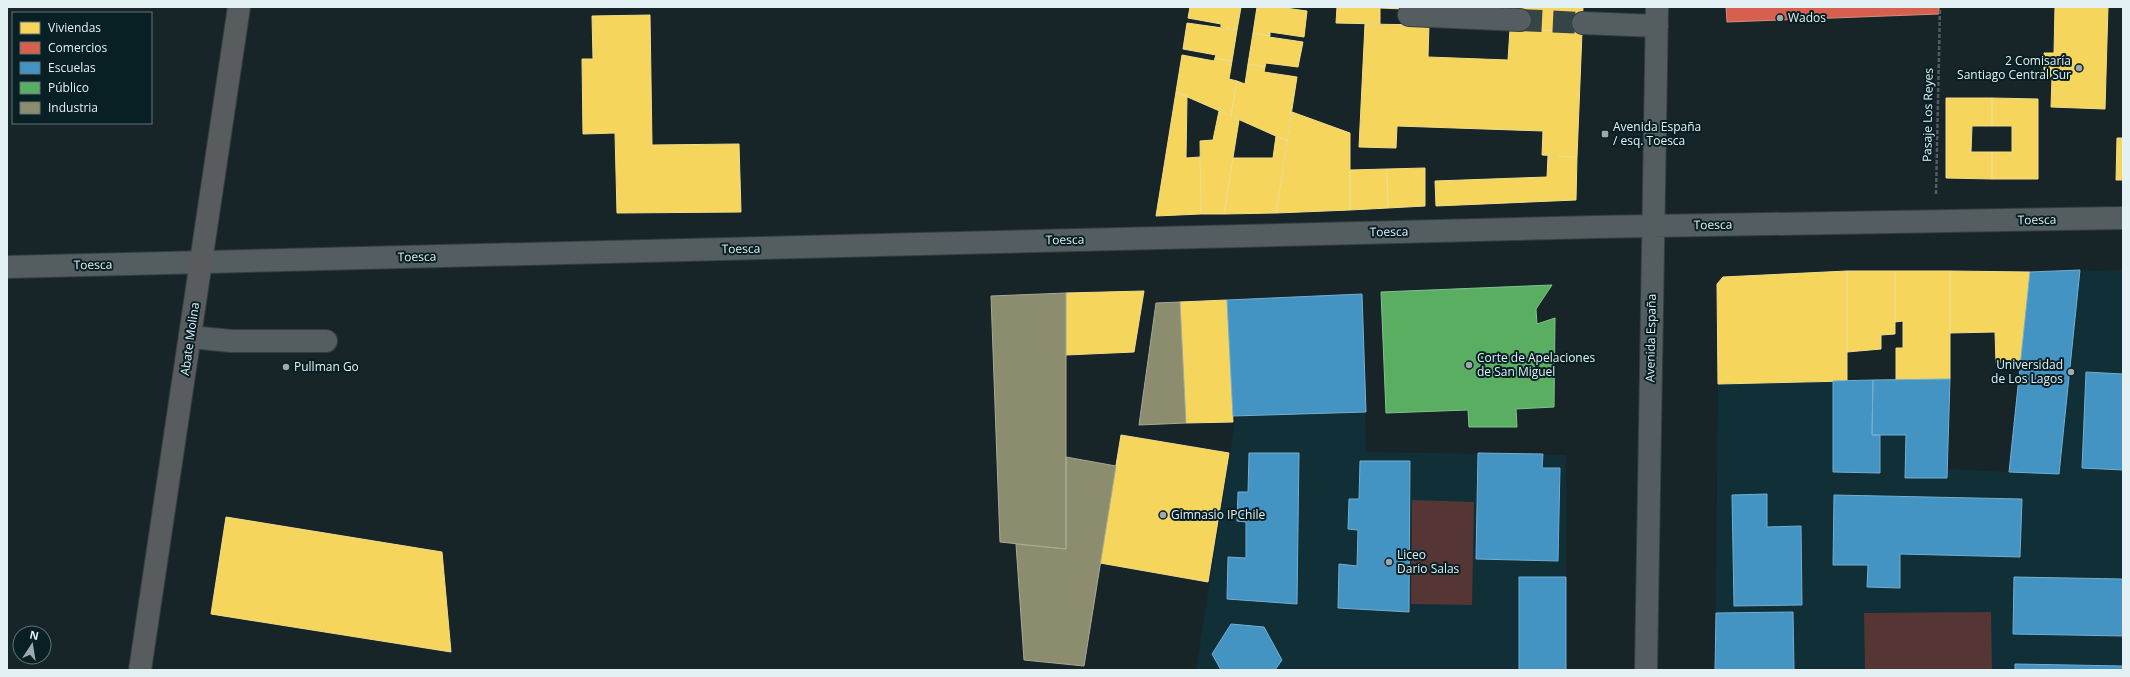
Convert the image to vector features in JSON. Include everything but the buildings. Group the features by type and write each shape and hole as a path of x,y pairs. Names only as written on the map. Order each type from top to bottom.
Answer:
{"main road":[{"name":"Abate Molina","path":"140,670 191,337 239,7"}],"street":[{"path":"1409,15 1520,20"},
{"path":"1583,23 1657,16"},
{"name":"Avenida España","path":"1646,670 1657,16"},
{"name":"Toesca","path":"7,267 1653,226 2123,218"},
{"path":"191,337 231,341 326,341"}],"path":[{"name":"Pasaje Los Reyes","path":"1935,222 1940,7"}],"shaded area":[{"path":"2123,270 2123,670 1715,670 1718,384 1896,380 1947,469 2009,472 2030,272"},
{"name":"Liceo Dario Salas","path":"1362,295 1366,452 1566,455 1566,670 1196,670 1235,422 1230,301"},
{"path":"1412,500 1474,502 1472,605 1411,604"},
{"path":"1991,612 1992,670 1865,670 1864,613"}],"tunnel":[{"path":"1520,20 1583,23"}],"place":[{"name":"Wados","path":"1780,18"},
{"name":"2 Comisaría Santiago Central Sur","path":"2079,68"},
{"name":"Avenida España / esq. Toesca","path":"1605,134"},
{"name":"Corte de Apelaciones de San Miguel","path":"1469,365"},
{"name":"Pullman Go","path":"286,367"},
{"name":"Universidad de Los Lagos","path":"2071,372"},
{"name":"Gimnasio IPChile","path":"1163,515"},
{"name":"Liceo Dario Salas","path":"1389,562"}]}
